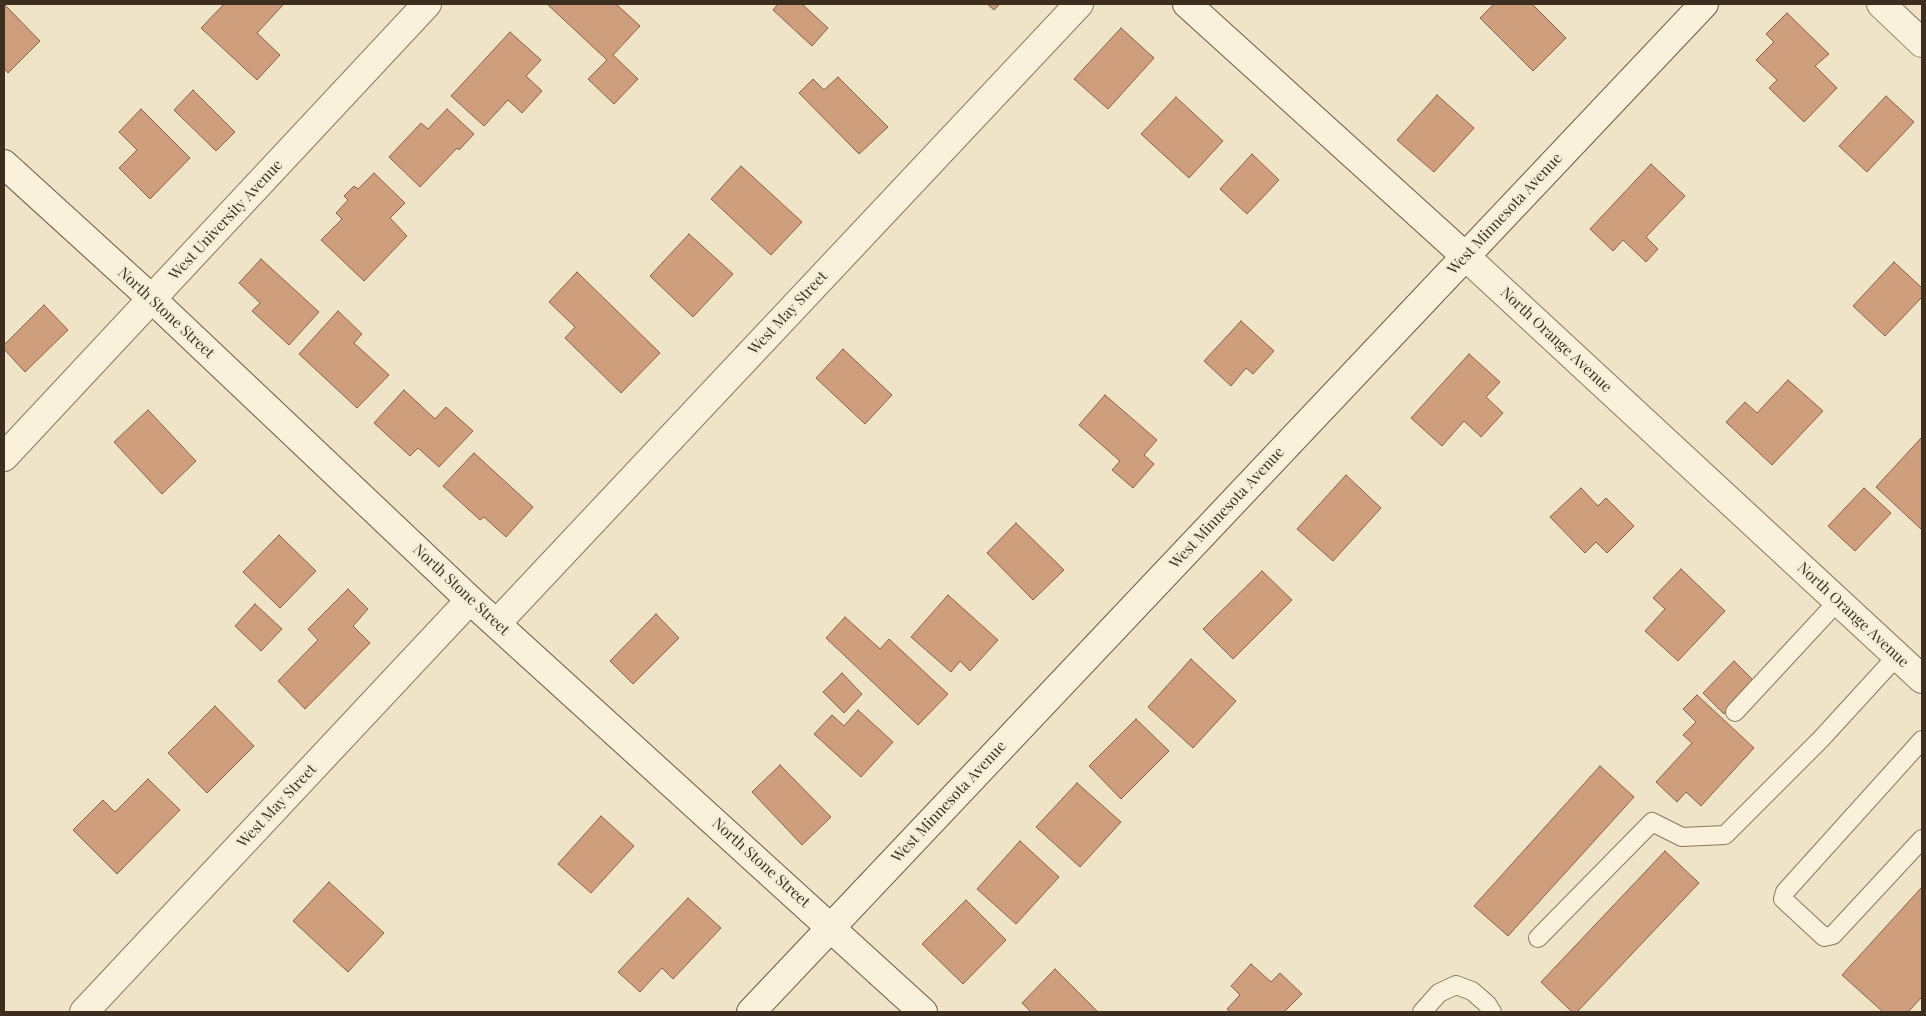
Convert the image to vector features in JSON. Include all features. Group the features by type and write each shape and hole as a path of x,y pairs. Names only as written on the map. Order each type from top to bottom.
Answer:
{"street":[{"name":"West University Avenue","path":"4,457 427,4"},
{"name":"West May Street","path":"497,623 1079,4"},
{"name":"North Orange Avenue","path":"1187,4 1465,256 1922,679"},
{"name":"West Minnesota Avenue","path":"751,1012 1704,4"},
{"path":"1881,4 1922,43"},
{"name":"North Stone Street","path":"4,164 152,299 470,600 923,1012"},
{"name":"West May Street","path":"84,1012 470,600"}],"lane":[{"path":"1735,712 1838,601"},
{"path":"1538,938 1652,822 1682,836 1725,834 1821,739 1897,656"},
{"path":"1922,740 1785,892 1783,899 1824,937 1833,935 1922,839"},
{"path":"1422,1012 1439,993 1456,985 1472,991 1487,1004 1492,1012"}],"building":[{"path":"4,4 40,41 8,73 4,68"},
{"path":"224,4 283,5 257,33 280,55 257,80 201,28"},
{"path":"547,4 616,4 640,26 613,55 638,79 614,104 588,79 607,60"},
{"path":"778,4 802,4 828,28 812,46 773,10"},
{"path":"987,4 1000,4 994,10"},
{"path":"1494,4 1532,4 1566,38 1533,71 1480,18"},
{"path":"1787,13 1829,54 1815,66 1837,88 1804,122 1769,88 1777,80 1756,60 1774,42 1766,34"},
{"path":"1121,28 1154,58 1108,109 1074,79"},
{"path":"510,32 541,60 526,76 542,91 522,113 508,100 484,126 451,96"},
{"path":"838,77 888,127 859,154 799,93 813,79 824,90"},
{"path":"193,90 235,132 216,151 174,110"},
{"path":"1437,95 1474,128 1434,172 1397,140"},
{"path":"1886,96 1914,122 1867,172 1839,146"},
{"path":"1176,97 1223,141 1189,178 1141,134"},
{"path":"141,109 190,158 150,199 119,168 137,150 119,132"},
{"path":"447,109 474,134 459,150 457,148 420,187 389,157 421,123 428,129"},
{"path":"1252,154 1279,180 1247,214 1220,189"},
{"path":"1651,164 1685,196 1646,237 1658,249 1646,262 1623,240 1613,251 1590,229"},
{"path":"741,166 802,222 771,255 711,199"},
{"path":"374,173 405,203 390,218 407,236 364,281 321,240 342,219 336,213 348,200 344,196 354,186 358,189"},
{"path":"689,234 733,274 693,317 650,276"},
{"path":"261,259 319,312 289,345 252,311 260,303 239,283"},
{"path":"1894,262 1922,288 1922,297 1885,336 1853,306"},
{"path":"577,272 660,353 621,393 565,338 575,327 549,302"},
{"path":"44,305 68,330 25,372 4,349 4,345"},
{"path":"338,311 362,334 354,343 389,375 357,408 299,354"},
{"path":"1241,321 1274,351 1253,374 1246,368 1231,386 1204,361"},
{"path":"843,349 892,395 865,424 816,378"},
{"path":"1469,354 1500,382 1486,397 1503,413 1481,437 1464,421 1442,446 1411,418"},
{"path":"1788,380 1823,411 1772,465 1726,422 1745,402 1757,413"},
{"path":"404,390 435,419 446,407 473,431 439,467 418,448 410,456 374,423"},
{"path":"1105,395 1157,440 1144,455 1154,464 1133,488 1112,470 1120,461 1079,425"},
{"path":"148,410 196,461 162,494 114,442"},
{"path":"1922,437 1922,530 1876,487"},
{"path":"474,453 533,507 506,537 484,517 480,520 443,486"},
{"path":"1346,475 1381,508 1333,561 1297,529"},
{"path":"1581,488 1598,506 1606,498 1634,526 1607,553 1596,542 1585,553 1550,517"},
{"path":"1864,488 1891,513 1855,551 1828,526"},
{"path":"1016,523 1064,570 1033,600 987,553"},
{"path":"279,535 316,571 280,608 243,572"},
{"path":"1681,569 1725,611 1678,661 1645,631 1665,609 1653,598"},
{"path":"1262,571 1292,600 1233,659 1203,629"},
{"path":"348,589 368,609 353,626 370,643 305,709 278,681 318,640 308,629"},
{"path":"948,595 998,640 970,671 960,661 951,672 911,637"},
{"path":"255,604 282,629 261,651 235,626"},
{"path":"656,614 679,638 633,684 610,661"},
{"path":"845,617 880,649 889,639 948,694 918,725 826,638"},
{"path":"1191,659 1236,701 1193,748 1148,707"},
{"path":"1734,661 1756,683 1724,714 1703,693"},
{"path":"842,673 862,694 844,713 823,692"},
{"path":"1697,695 1754,748 1701,806 1686,792 1677,802 1656,782 1692,743 1683,735 1696,722 1683,709"},
{"path":"215,706 254,746 207,793 168,753"},
{"path":"858,710 893,742 861,777 814,734 832,715 844,726"},
{"path":"1136,719 1169,751 1121,799 1089,766"},
{"path":"780,765 831,817 802,845 752,792"},
{"path":"1600,766 1634,797 1508,936 1474,906"},
{"path":"148,779 180,810 117,874 73,830 103,800 115,812"},
{"path":"1077,783 1121,822 1080,867 1036,827"},
{"path":"601,816 634,846 591,893 558,864"},
{"path":"1020,841 1059,877 1016,924 977,889"},
{"path":"1665,851 1699,883 1577,1012 1572,1012 1541,982"},
{"path":"329,882 384,933 348,972 293,921"},
{"path":"1922,887 1922,997 1908,1012 1883,1012 1842,975"},
{"path":"688,898 721,928 673,979 662,968 640,992 618,972"},
{"path":"966,900 1006,940 963,984 922,944"},
{"path":"1251,964 1271,982 1280,973 1302,994 1284,1012 1231,1012 1227,1009 1240,995 1231,986"},
{"path":"1055,969 1098,1012 1031,1012 1022,1003"}]}
